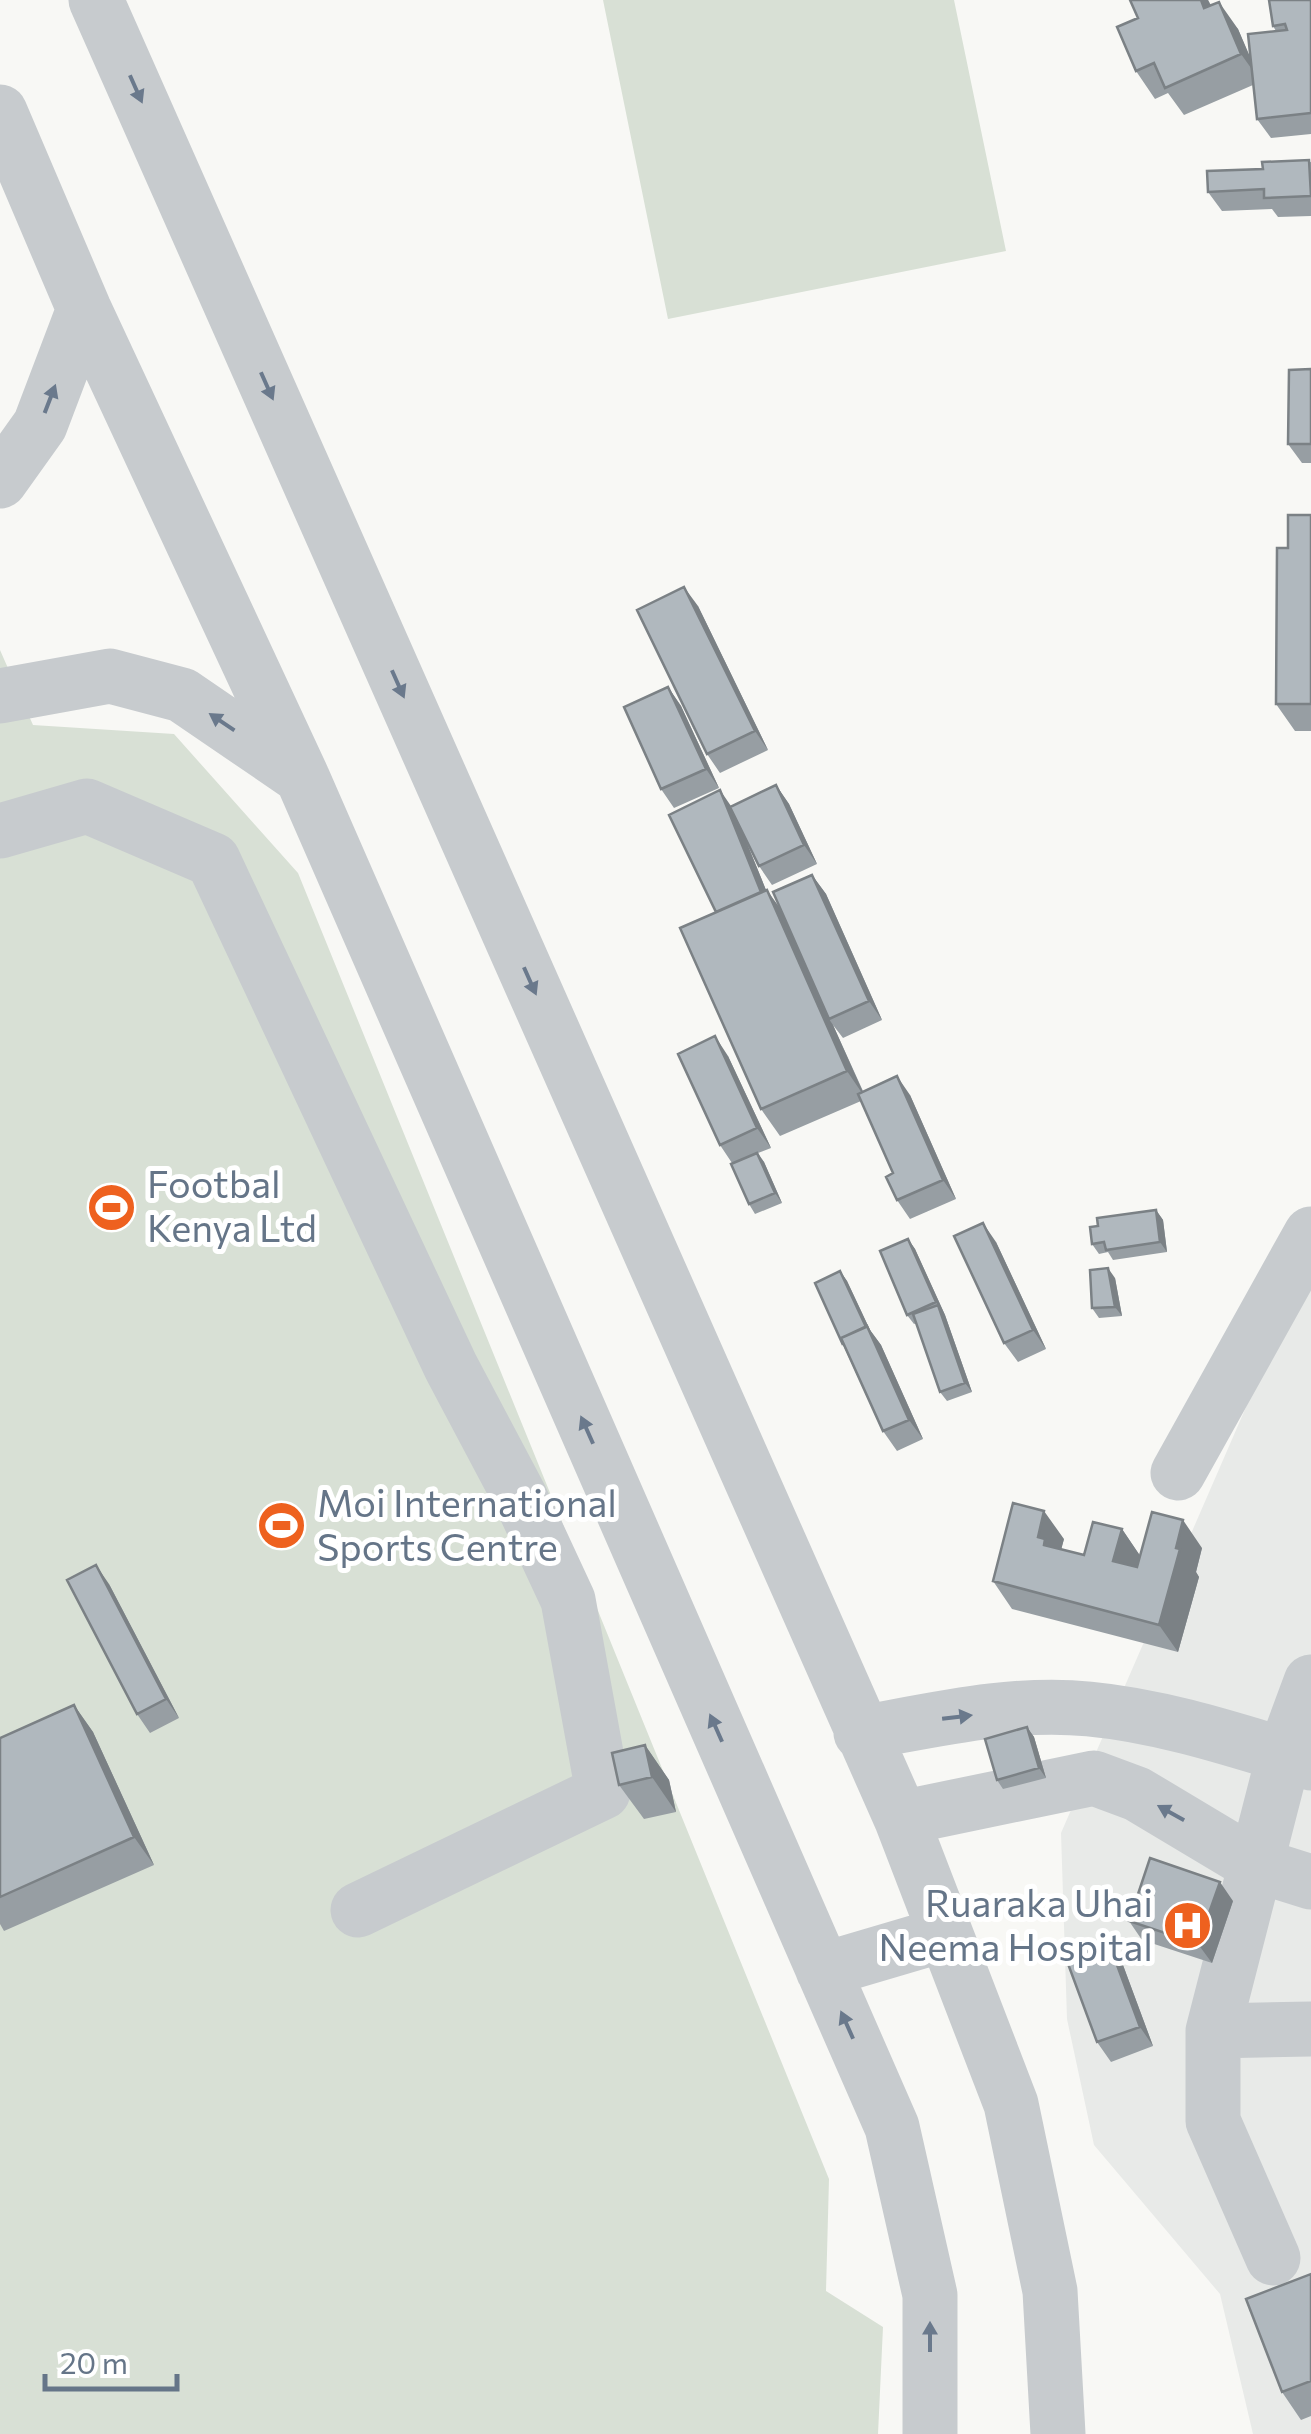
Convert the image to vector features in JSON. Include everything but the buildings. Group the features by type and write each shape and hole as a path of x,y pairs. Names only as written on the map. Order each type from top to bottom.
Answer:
{"street":[{"path":"96,0 901,1818 1012,2104 1050,2291 1058,2434"},
{"path":"0,112 84,309 302,777 892,2127 930,2295 930,2434"},
{"path":"0,481 40,425 84,309"},
{"path":"0,696 110,676 182,695 302,777"},
{"path":"0,831 87,806 213,860 452,1367 522,1499 568,1600 603,1792 358,1910"},
{"path":"1178,1473 1311,1234"},
{"path":"1273,2258 1213,2122 1213,2031 1254,1864 1297,1759 1311,1682"},
{"path":"861,1733 1024,1709 1086,1708 1157,1719 1297,1759"},
{"path":"901,1818 1094,1778 1137,1794 1254,1864 1311,1882"},
{"path":"823,1970 944,1934"},
{"path":"1213,2031 1311,2029"}],"shaded area":[{"path":"603,0 954,0 1006,251 668,319"},
{"name":"Moi International Sports Centre","path":"0,650 33,725 174,734 298,873 829,2179 826,2291 883,2327 878,2434 0,2434"},
{"name":"Ruaraka Uhai Neema Hospital","path":"1311,1267 1311,2434 1253,2434 1220,2294 1094,2145 1067,2019 1061,1833 1306,1269"}],"place":[{"name":"Footbal Kenya Ltd","path":"112,1207"},
{"name":"Moi International Sports Centre","path":"282,1526"},
{"name":"Ruaraka Uhai Neema Hospital","path":"1188,1926"}]}
